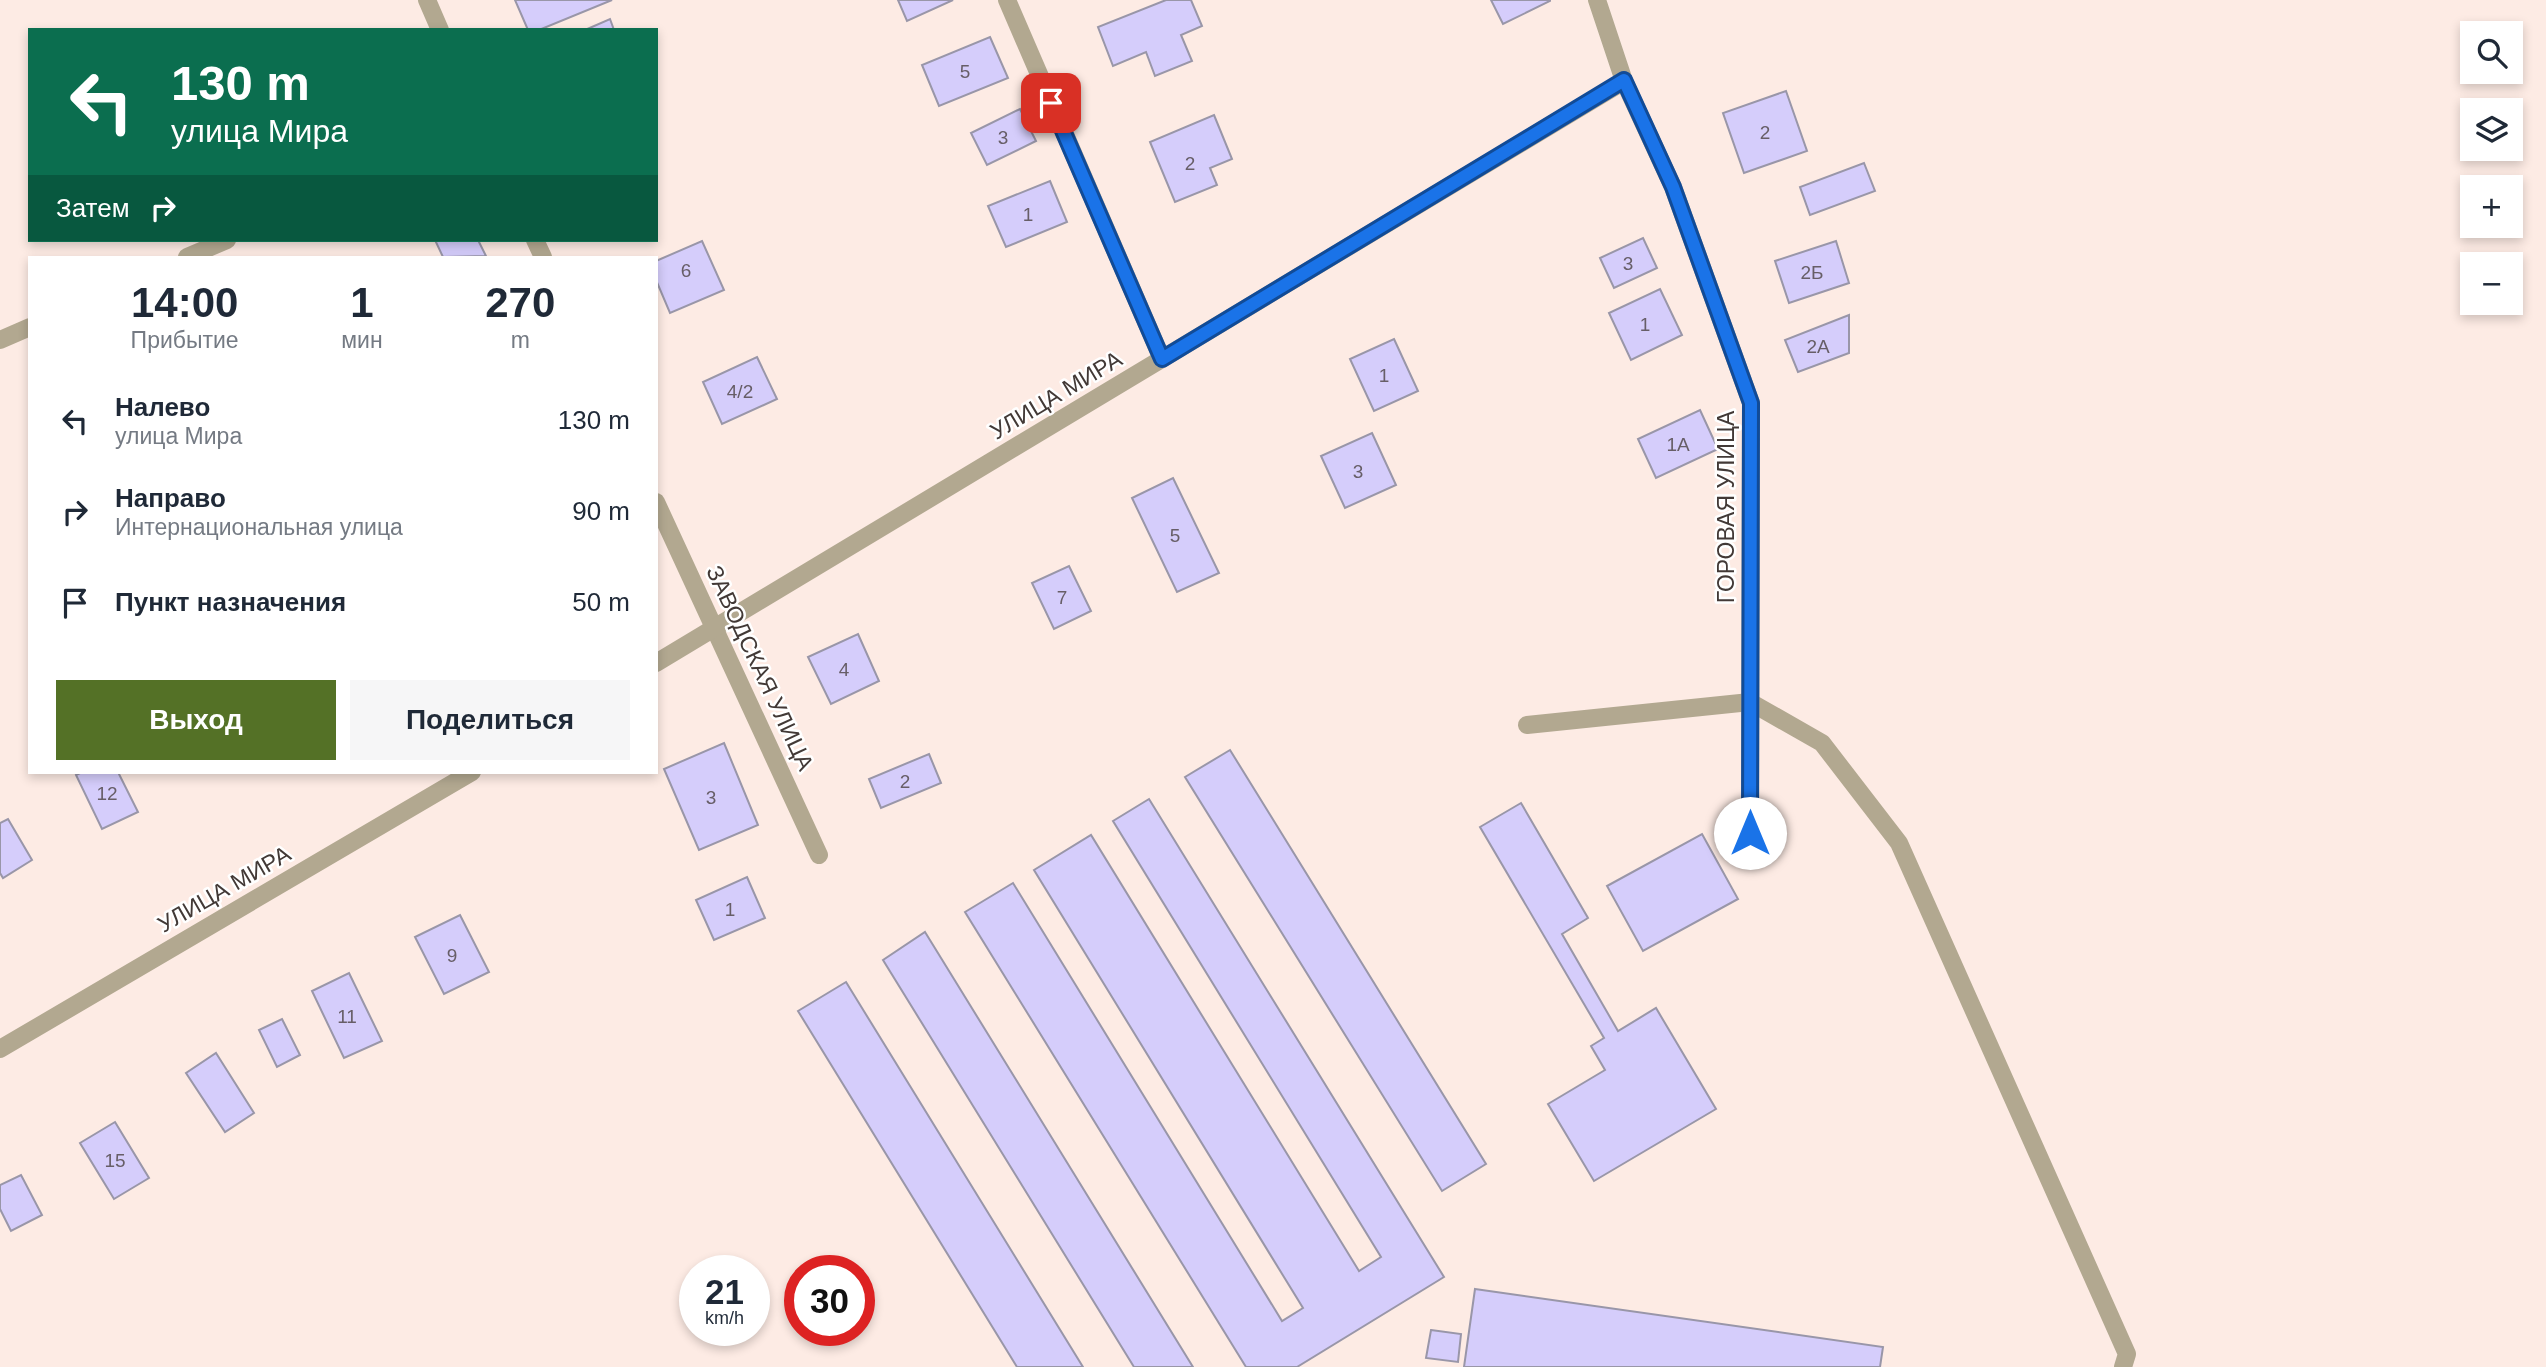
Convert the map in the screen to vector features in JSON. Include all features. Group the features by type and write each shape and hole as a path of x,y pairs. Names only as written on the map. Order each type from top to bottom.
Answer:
{"street":[{"path":"427,0 439,28"},
{"path":"1007,0 1162,359"},
{"name":"ГОРОВАЯ УЛИЦА","path":"1597,0 1624,80 1673,187 1751,403 1750,833"},
{"name":"УЛИЦА МИРА","path":"658,662 1624,80"},
{"path":"189,256 222,242"},
{"path":"0,340 28,328"},
{"name":"ЗАВОДСКАЯ УЛИЦА","path":"658,506 819,855"},
{"path":"1527,725 1750,702 1822,743 1899,843 2127,1354 2123,1367"},
{"name":"УЛИЦА МИРА","path":"0,1049 469,774"}],"building":[{"path":"515,0 612,0 544,28 527,28"},
{"path":"898,0 953,0 907,21"},
{"path":"1166,0 1191,0 1202,26 1181,35 1192,61 1155,76 1146,52 1113,66 1098,27"},
{"path":"1491,0 1550,0 1550,1 1503,24"},
{"path":"610,19 613,28 590,28"},
{"path":"990,37 1008,78 939,106 922,65"},
{"path":"1786,91 1807,151 1744,173 1723,113"},
{"path":"1020,109 1036,141 987,165 971,133"},
{"path":"1214,115 1232,159 1210,168 1217,185 1175,202 1150,142"},
{"path":"1864,163 1875,191 1810,215 1800,187"},
{"path":"1050,181 1067,222 1006,247 988,206"},
{"path":"1643,238 1657,268 1614,288 1600,258"},
{"path":"702,241 724,290 670,313 658,285 658,260"},
{"path":"1836,241 1849,283 1789,303 1775,261"},
{"path":"436,242 479,242 486,256 443,256"},
{"path":"1660,289 1682,335 1631,360 1609,313"},
{"path":"1849,315 1849,353 1798,372 1785,340"},
{"path":"1394,339 1418,391 1374,411 1350,359"},
{"path":"757,357 777,399 722,424 703,382"},
{"path":"1700,410 1718,449 1656,478 1638,439"},
{"path":"1372,433 1396,485 1345,508 1321,456"},
{"path":"1173,478 1219,573 1177,592 1132,498"},
{"path":"1069,566 1091,611 1054,629 1032,583"},
{"path":"858,634 879,681 831,704 808,657"},
{"path":"724,743 758,825 699,850 664,769"},
{"path":"1230,750 1486,1164 1442,1191 1185,777"},
{"path":"929,754 941,783 881,808 869,779"},
{"path":"119,774 138,812 102,829 76,775"},
{"path":"1149,799 1444,1277 1297,1367 1246,1367 965,912 1013,883 1282,1321 1303,1308 1034,870 1091,835 1359,1271 1381,1257 1113,821"},
{"path":"1521,803 1588,918 1562,934 1618,1031 1656,1008 1716,1109 1594,1181 1548,1104 1605,1070 1591,1046 1604,1038 1480,827"},
{"path":"8,819 32,860 3,878 0,873 0,823"},
{"path":"1702,834 1738,899 1643,951 1607,886"},
{"path":"747,877 765,918 714,940 696,900"},
{"path":"460,915 489,972 444,994 415,937"},
{"path":"925,932 1193,1367 1134,1367 883,960"},
{"path":"349,973 382,1041 344,1058 312,991"},
{"path":"846,982 1083,1367 1017,1367 798,1011"},
{"path":"282,1019 300,1055 277,1067 259,1030"},
{"path":"216,1053 254,1113 225,1132 186,1073"},
{"path":"115,1122 149,1178 114,1199 80,1143"},
{"path":"21,1175 42,1215 11,1231 0,1209 0,1185"},
{"path":"1475,1289 1883,1347 1880,1367 1464,1367"},
{"path":"1431,1330 1461,1334 1458,1362 1426,1358"}],"route":[{"path":"1051,103 1162,359 1624,80 1673,187 1751,403 1750,833"}]}
